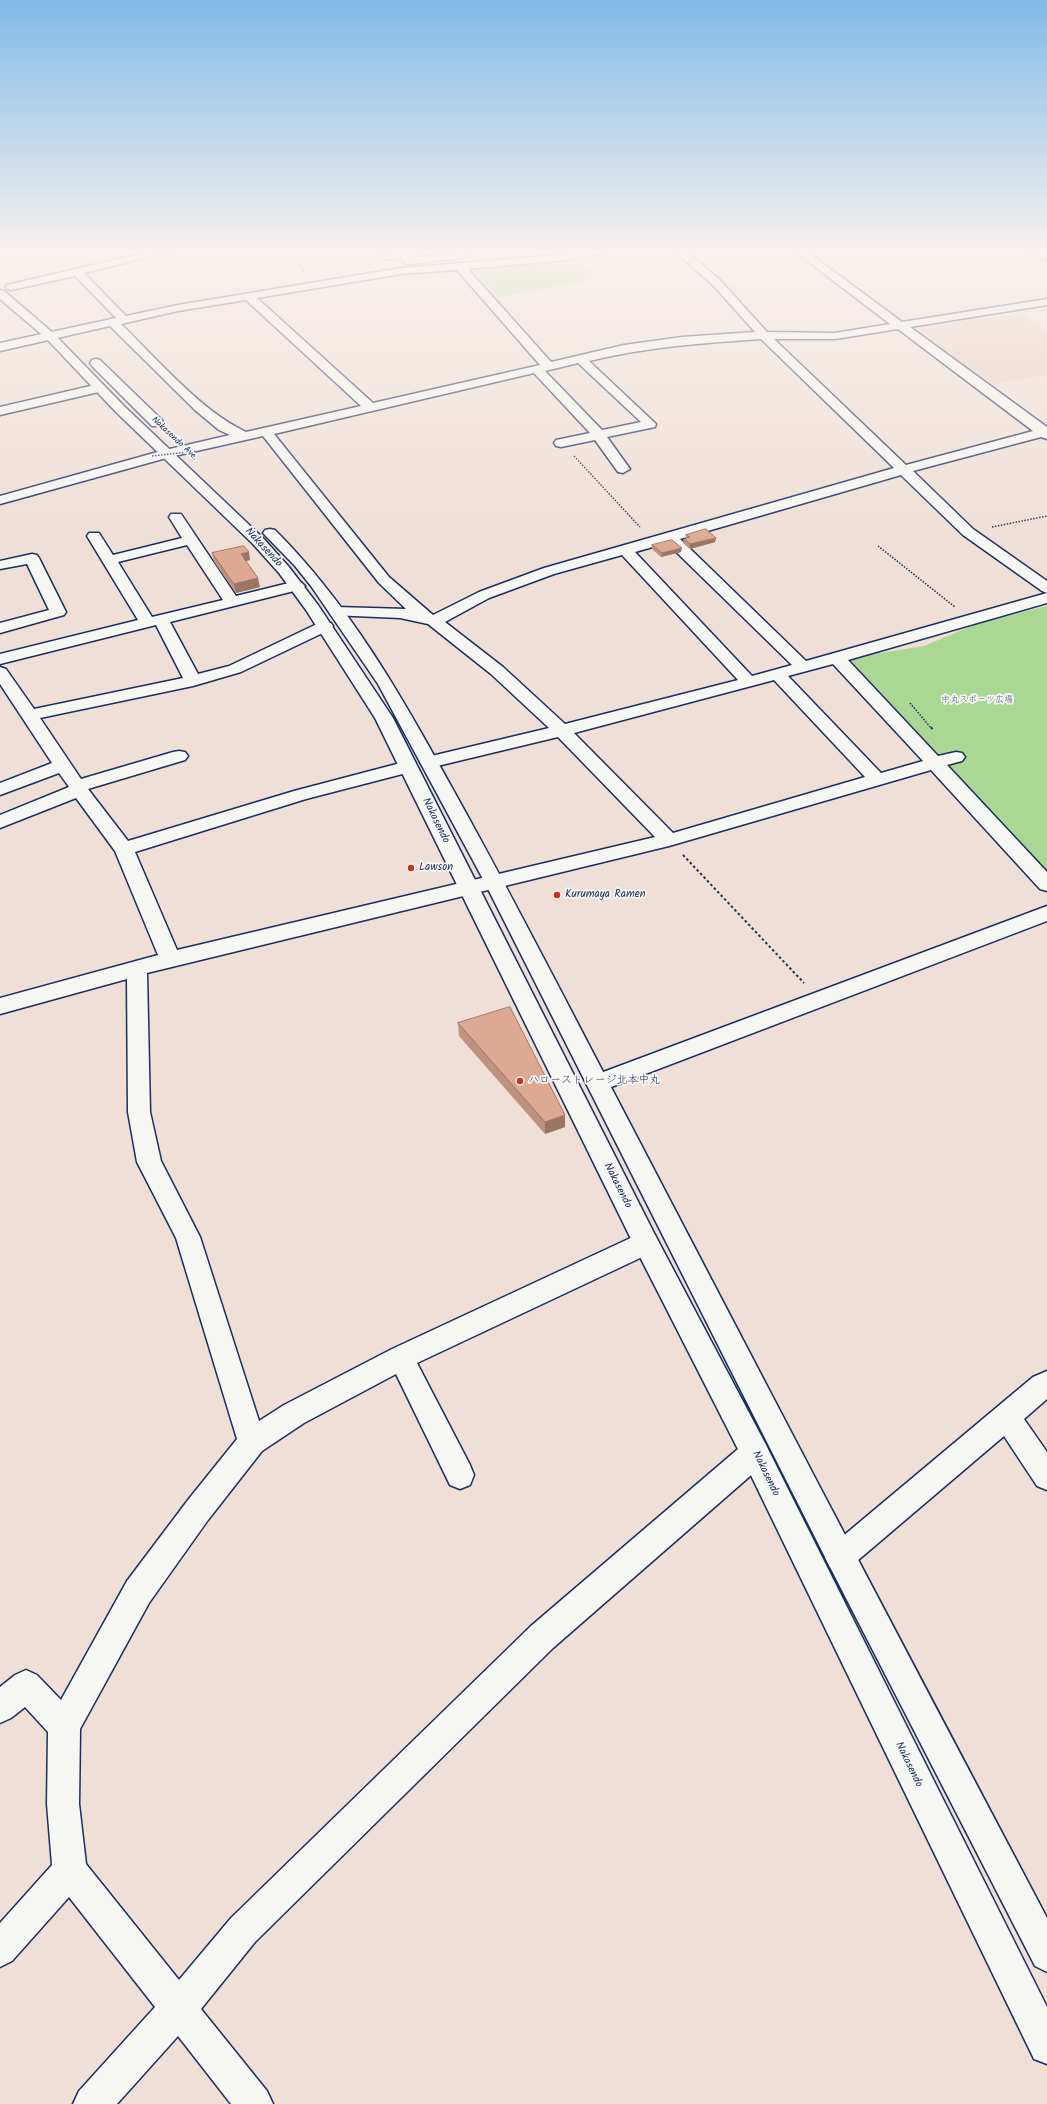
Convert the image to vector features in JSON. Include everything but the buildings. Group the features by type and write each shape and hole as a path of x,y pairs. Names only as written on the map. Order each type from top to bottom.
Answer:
{"main road":[{"path":"61,348 99,388"},
{"path":"145,348 199,406 224,427 244,436"},
{"path":"305,348 371,408"},
{"path":"527,348 598,434 623,469"},
{"path":"0,500 168,453 192,453 244,436 543,368 579,358 630,348"},
{"path":"777,348 902,470 968,532 1047,588"},
{"path":"932,348 1046,433"},
{"name":"Nakasendo Ave.","path":"86,353 164,430"},
{"path":"561,443 591,438 598,434 650,424 579,358"},
{"path":"0,411 99,388"},
{"name":"Nakasendo","path":"99,388 258,541 297,586 331,619 386,684 494,881 840,1557 1047,1954"},
{"path":"266,432 384,580 429,618 467,645 563,732 669,840"},
{"path":"30,715 193,681 235,669 331,619 370,612 429,618 484,595 542,574 775,508 902,470 1046,433"},
{"name":"Nakasendo Ave.","path":"174,439 192,453"},
{"path":"176,517 232,602"},
{"path":"262,525 300,563 331,619"},
{"path":"94,536 109,560 154,621 193,681"},
{"path":"670,538 804,668"},
{"path":"109,560 191,540"},
{"path":"625,550 749,682"},
{"path":"0,565 32,558 58,612 0,628"},
{"path":"0,659 297,586"},
{"path":"429,762 563,732 778,675 1047,598"},
{"name":"Nakasendo","path":"331,619 384,718 646,1243 755,1453 1047,2046"},
{"path":"838,659 1047,884"},
{"path":"0,672 78,788 124,849 170,960"},
{"path":"778,675 878,780"},
{"path":"0,822 78,788 179,756"},
{"path":"0,1006 137,968 669,840 956,758"},
{"path":"0,789 63,765"},
{"path":"124,849 300,795 408,767"},
{"path":"598,1083 1047,913"},
{"path":"137,968 139,1112 149,1162 188,1237 252,1442"},
{"path":"254,2104 70,1871 63,1804 64,1726 138,1592 198,1510 252,1442 294,1414 401,1358 646,1243"},
{"path":"401,1358 460,1475"},
{"path":"840,1557 1006,1416 1042,1386 1047,1384"},
{"path":"1006,1416 1047,1476"},
{"path":"92,2104 178,2009 244,1930 542,1638 755,1453"},
{"path":"0,1707 26,1686 64,1726"},
{"path":"0,1949 70,1871"}],"path":[{"path":"561,443 653,542"},
{"path":"152,456 192,453"},
{"path":"968,532 1047,516"},
{"path":"878,546 972,620"},
{"path":"910,703 934,732"},
{"path":"669,840 819,999"}],"shaded area":[{"path":"941,348 1047,348 1047,375 991,384"}],"green space":[{"name":"中丸スポーツ広場","path":"1047,606 1047,872 944,770 849,658 924,646 981,622"}],"place":[{"name":"Lawson","path":"411,868"},
{"name":"Kurumaya Ramen","path":"557,895"},
{"name":"ハローストレージ北本中丸","path":"520,1081"}]}
